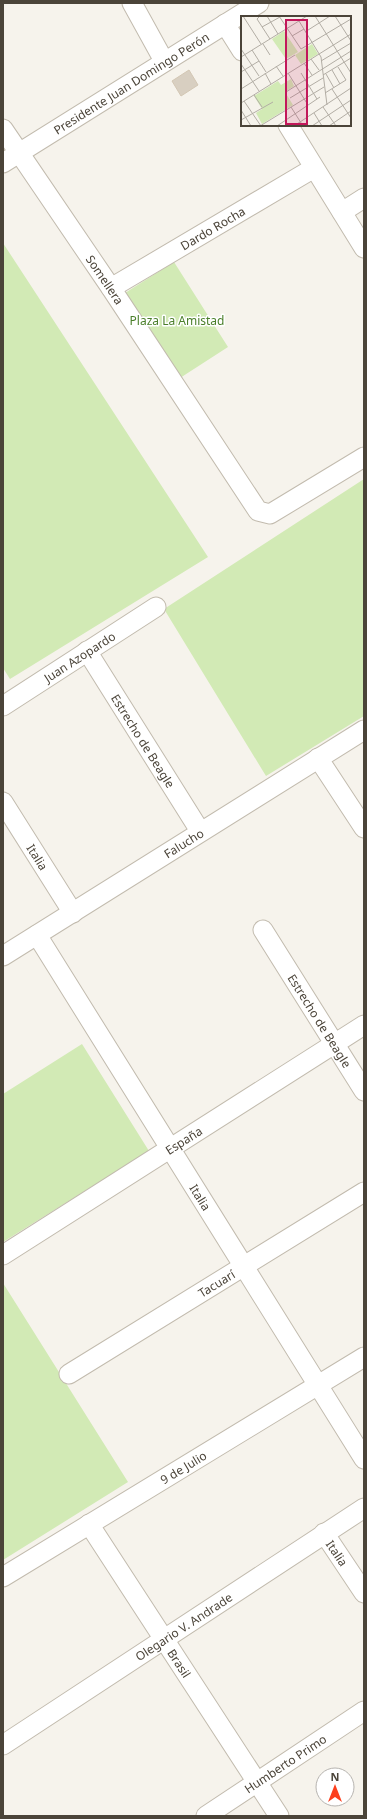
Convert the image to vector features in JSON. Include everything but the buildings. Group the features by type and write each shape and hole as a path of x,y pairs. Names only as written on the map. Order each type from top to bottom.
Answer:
{"street":[{"path":"132,3 164,61"},
{"name":"Presidente Juan Domingo Perón","path":"11,159 164,61 259,3"},
{"path":"226,24 241,49"},
{"path":"289,126 364,248"},
{"name":"Somellera","path":"3,129 11,159 111,288 258,511 270,514 364,457"},
{"name":"Dardo Rocha","path":"111,288 314,168"},
{"path":"342,212 364,198"},
{"name":"Juan Azopardo","path":"3,706 156,607"},
{"name":"Estrecho de Beagle","path":"87,651 200,832"},
{"name":"Falucho","path":"3,956 364,730"},
{"path":"318,758 364,828"},
{"name":"Italia","path":"3,802 73,913"},
{"name":"Estrecho de Beagle","path":"263,930 336,1044 364,1091"},
{"name":"Italia","path":"37,935 170,1150 364,1458"},
{"name":"España","path":"3,1255 364,1025"},
{"name":"Tacuarí","path":"69,1374 245,1267 364,1192"},
{"name":"9 de Julio","path":"3,1577 364,1357"},
{"name":"Olegario V. Andrade","path":"3,1745 162,1639 364,1508"},
{"name":"Brasil","path":"89,1524 162,1639 279,1816"},
{"name":"Italia","path":"324,1533 364,1593"},
{"name":"Humberto Primo","path":"206,1816 364,1711"}],"green space":[{"path":"3,243 208,557 10,679 3,668"},
{"name":"Plaza La Amistad","path":"174,262 228,347 180,378 125,293"},
{"path":"364,479 364,716 266,776 164,609"},
{"path":"82,1044 149,1151 3,1242 3,1094"},
{"path":"3,1283 128,1482 3,1560"}]}
